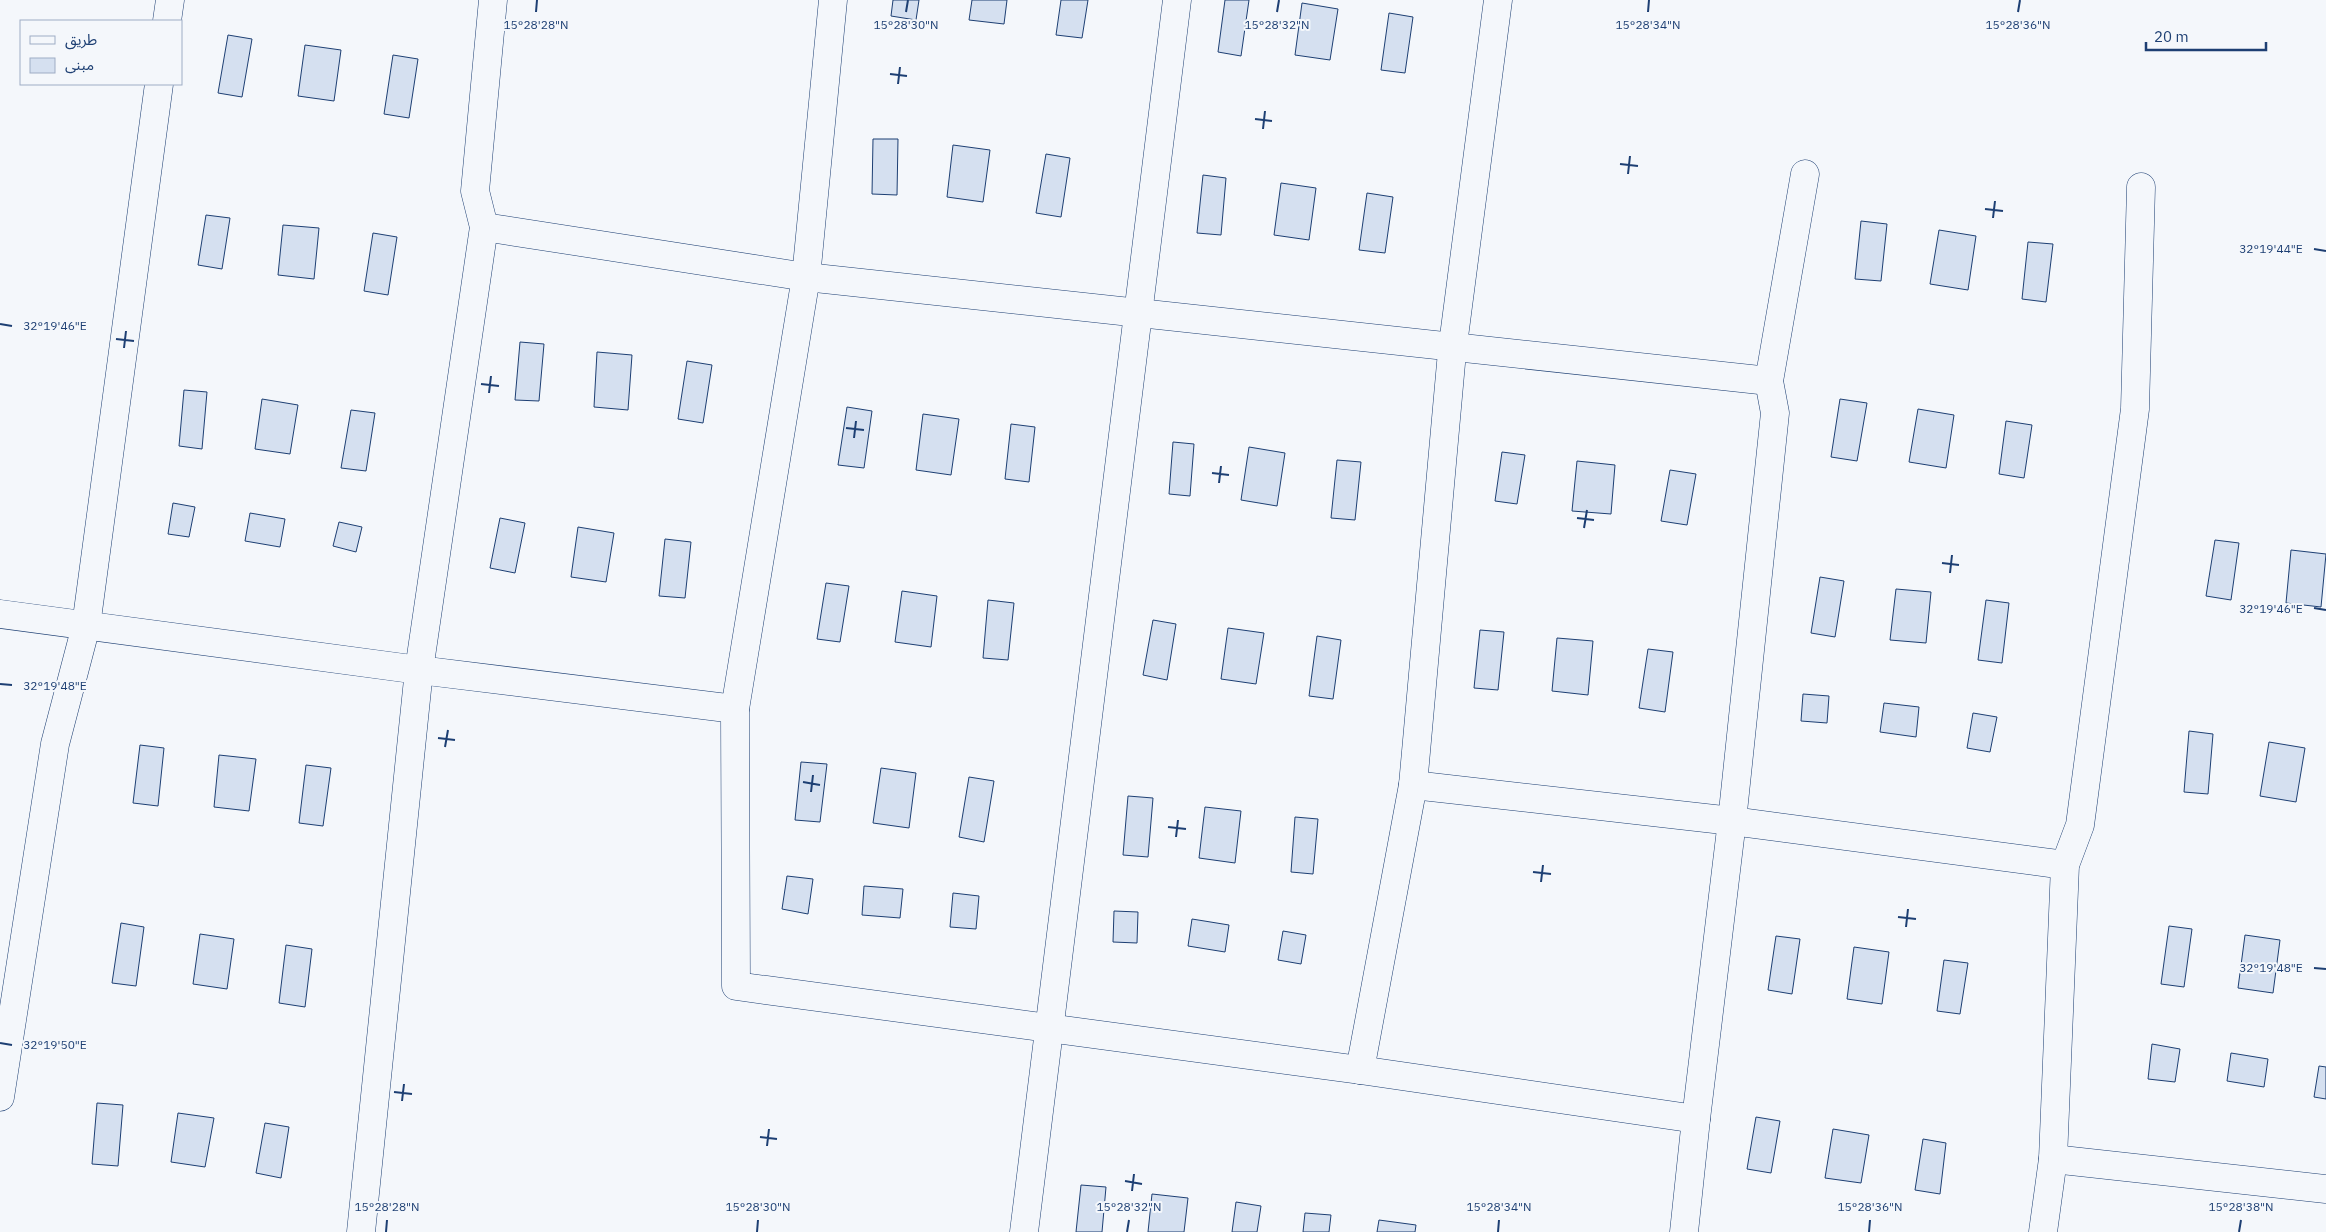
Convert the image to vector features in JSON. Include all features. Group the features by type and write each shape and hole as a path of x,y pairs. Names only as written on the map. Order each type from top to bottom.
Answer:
{"street":[{"path":"167,20 170,0"},
{"path":"361,1232 419,670 484,227 475,191 493,0"},
{"path":"833,0 806,277 736,709 736,986 1360,1070 1696,1118"},
{"path":"1024,1232 1177,0"},
{"path":"1360,1070 1413,785 1452,346 1498,0"},
{"path":"0,1097 55,744 86,626 158,85"},
{"path":"1684,1232 1732,821 1775,413 1769,381 1805,174"},
{"path":"2043,1232 2053,1158 2065,865 2080,825 2135,409 2141,187"},
{"path":"484,227 806,277 1769,381"},
{"path":"0,614 419,670 736,709"},
{"path":"1413,785 1732,821 2065,865"},
{"path":"2053,1158 2326,1190"}],"building":[{"path":"893,0 919,0 916,20 891,16"},
{"path":"972,0 1007,0 1004,24 969,20"},
{"path":"1061,0 1088,0 1082,38 1056,35"},
{"path":"1225,0 1249,0 1241,56 1218,52"},
{"path":"1302,3 1338,9 1330,60 1295,55"},
{"path":"1389,13 1413,17 1405,73 1381,70"},
{"path":"228,35 252,39 242,97 218,93"},
{"path":"305,45 341,50 334,101 298,96"},
{"path":"393,55 418,59 409,118 384,114"},
{"path":"873,139 898,139 897,195 872,194"},
{"path":"953,145 990,150 983,202 947,197"},
{"path":"1046,154 1070,158 1061,217 1036,213"},
{"path":"1203,175 1226,178 1221,235 1197,233"},
{"path":"1281,183 1316,188 1309,240 1274,235"},
{"path":"1367,193 1393,197 1385,253 1359,250"},
{"path":"206,215 230,218 222,269 198,265"},
{"path":"1861,221 1887,224 1881,281 1855,279"},
{"path":"283,225 319,228 314,279 278,275"},
{"path":"1939,230 1976,236 1968,290 1930,284"},
{"path":"373,233 397,237 388,295 364,291"},
{"path":"2028,242 2053,244 2046,302 2022,299"},
{"path":"520,342 544,344 539,401 515,400"},
{"path":"597,352 632,355 628,410 594,407"},
{"path":"687,361 712,365 703,423 678,419"},
{"path":"184,390 207,392 202,449 179,446"},
{"path":"262,399 298,405 290,454 255,449"},
{"path":"1840,399 1867,403 1857,461 1831,457"},
{"path":"847,407 872,411 864,468 838,465"},
{"path":"1918,409 1954,415 1946,468 1909,462"},
{"path":"351,410 375,413 366,471 341,468"},
{"path":"923,414 959,419 951,475 916,470"},
{"path":"2006,421 2032,425 2024,478 1999,474"},
{"path":"1011,424 1035,427 1029,482 1005,479"},
{"path":"1173,442 1194,444 1190,496 1169,494"},
{"path":"1249,447 1285,453 1277,506 1241,500"},
{"path":"1502,452 1525,455 1517,504 1495,501"},
{"path":"1337,460 1361,462 1355,520 1331,518"},
{"path":"1577,461 1615,465 1611,514 1572,511"},
{"path":"1670,470 1696,474 1687,525 1661,521"},
{"path":"173,503 195,507 189,537 168,534"},
{"path":"250,513 285,519 280,547 245,541"},
{"path":"500,518 525,523 515,573 490,568"},
{"path":"339,522 362,527 356,552 333,546"},
{"path":"578,527 614,533 606,582 571,577"},
{"path":"665,539 691,542 685,598 659,596"},
{"path":"2215,540 2239,543 2231,600 2206,596"},
{"path":"2291,550 2326,554 2321,607 2286,603"},
{"path":"1820,577 1844,581 1835,637 1811,633"},
{"path":"826,583 849,586 840,642 817,639"},
{"path":"1896,589 1931,592 1926,643 1890,640"},
{"path":"902,591 937,596 931,647 895,642"},
{"path":"988,600 1014,603 1008,660 983,658"},
{"path":"1986,600 2009,603 2002,663 1978,660"},
{"path":"1153,620 1176,624 1167,680 1143,675"},
{"path":"1228,628 1264,633 1256,684 1221,679"},
{"path":"1480,630 1504,632 1498,690 1474,688"},
{"path":"1317,636 1341,640 1333,699 1309,696"},
{"path":"1557,638 1593,641 1588,695 1552,691"},
{"path":"1648,649 1673,652 1665,712 1639,708"},
{"path":"1803,694 1829,696 1827,723 1801,721"},
{"path":"1884,703 1919,707 1916,737 1880,732"},
{"path":"1973,713 1997,717 1990,752 1967,748"},
{"path":"2189,731 2213,734 2208,794 2184,792"},
{"path":"2269,742 2305,748 2296,802 2260,796"},
{"path":"140,745 164,748 158,806 133,803"},
{"path":"219,755 256,759 249,811 214,807"},
{"path":"801,762 827,764 820,822 795,820"},
{"path":"306,765 331,768 323,826 299,823"},
{"path":"881,768 916,773 909,828 873,823"},
{"path":"969,777 994,781 984,842 959,837"},
{"path":"1128,796 1153,798 1148,857 1123,855"},
{"path":"1205,807 1241,811 1235,863 1199,858"},
{"path":"1295,817 1318,819 1313,874 1291,872"},
{"path":"787,876 813,879 808,914 782,909"},
{"path":"864,886 903,889 900,918 862,915"},
{"path":"953,893 979,896 976,929 950,927"},
{"path":"1114,911 1138,912 1137,943 1113,942"},
{"path":"1192,919 1229,925 1225,952 1188,946"},
{"path":"121,923 144,927 136,986 112,983"},
{"path":"2169,926 2192,929 2184,987 2161,984"},
{"path":"1283,931 1306,935 1301,964 1278,960"},
{"path":"200,934 234,939 227,989 193,984"},
{"path":"2245,935 2280,940 2273,993 2238,988"},
{"path":"1776,936 1800,939 1792,994 1768,990"},
{"path":"286,945 312,949 305,1007 279,1003"},
{"path":"1854,947 1889,952 1882,1004 1847,999"},
{"path":"1944,960 1968,963 1960,1014 1937,1011"},
{"path":"2152,1044 2180,1049 2175,1082 2148,1079"},
{"path":"2231,1053 2268,1059 2264,1087 2227,1081"},
{"path":"2319,1066 2326,1067 2326,1099 2314,1097"},
{"path":"97,1103 123,1105 118,1166 92,1164"},
{"path":"178,1113 214,1118 205,1167 171,1162"},
{"path":"1756,1117 1780,1121 1771,1173 1747,1169"},
{"path":"265,1123 289,1127 281,1178 256,1173"},
{"path":"1833,1129 1869,1135 1861,1183 1825,1178"},
{"path":"1923,1139 1946,1143 1940,1194 1915,1190"},
{"path":"1081,1185 1106,1187 1102,1232 1076,1232"},
{"path":"1152,1194 1188,1198 1184,1232 1148,1232"},
{"path":"1236,1202 1261,1206 1257,1232 1232,1232"},
{"path":"1305,1213 1331,1215 1329,1232 1303,1232"},
{"path":"1379,1220 1416,1225 1415,1232 1377,1232"}]}
